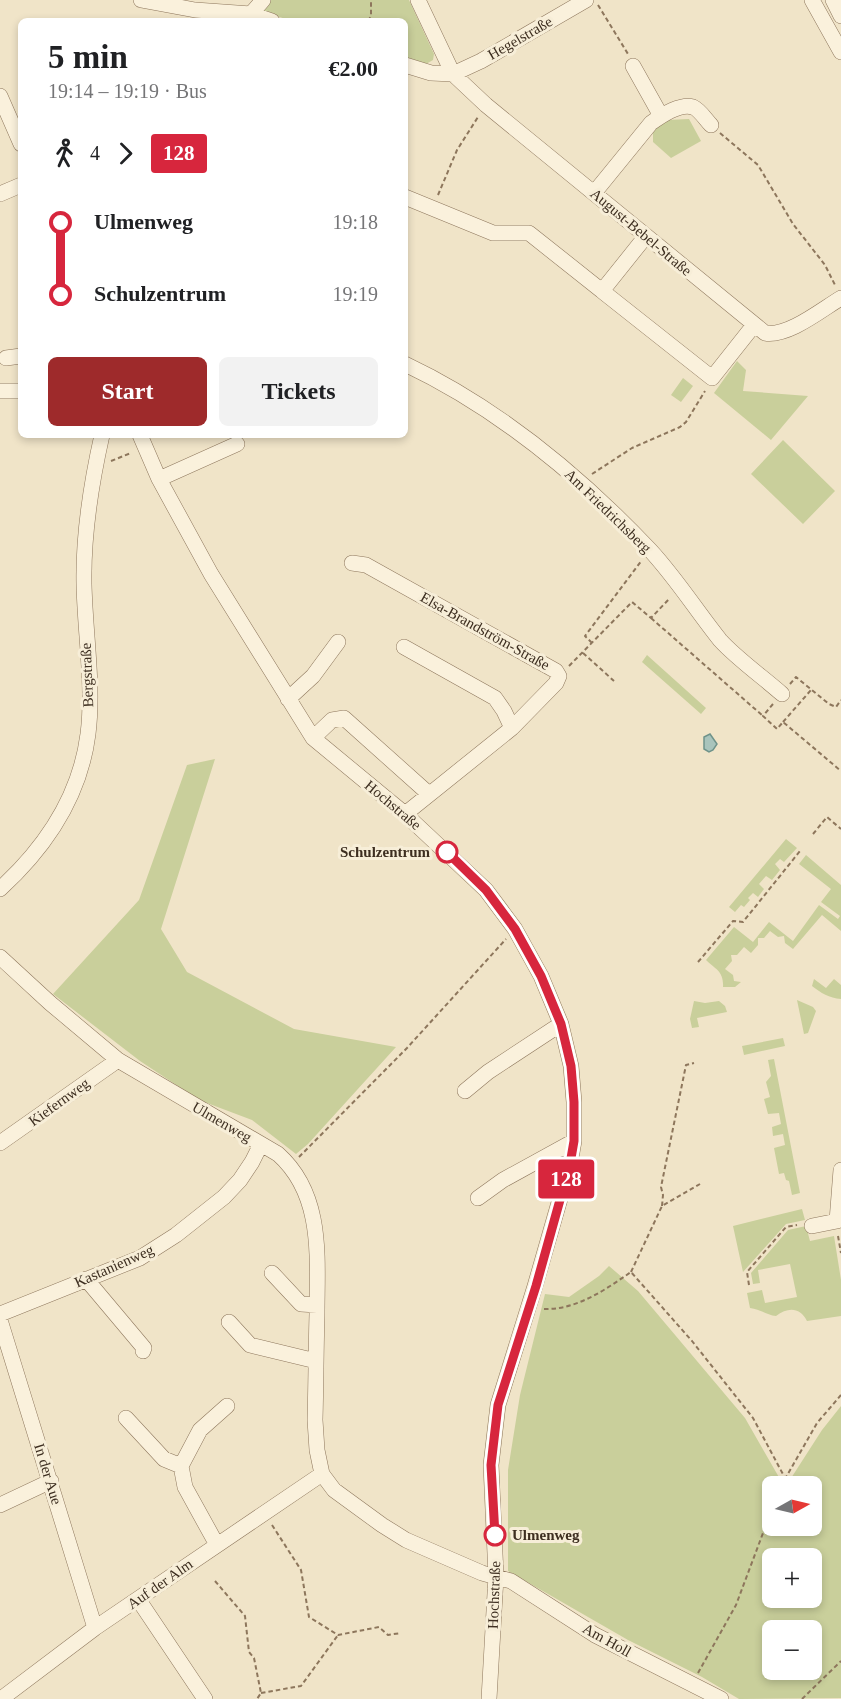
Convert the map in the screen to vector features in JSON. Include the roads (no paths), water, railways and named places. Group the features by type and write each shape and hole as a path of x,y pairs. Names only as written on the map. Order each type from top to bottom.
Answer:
{"street":[{"path":"141,0 195,10 251,14 263,18"},
{"path":"251,14 263,0"},
{"path":"408,66 431,73 453,74 417,0"},
{"name":"Hegelstraße","path":"453,74 481,61 586,0"},
{"path":"812,0 841,52"},
{"path":"833,0 841,16"},
{"path":"633,66 661,116"},
{"name":"August-Bebel-Straße","path":"453,74 486,105 765,333 779,333 838,292"},
{"path":"0,96 18,137"},
{"path":"594,193 651,123 661,116 692,106 711,125"},
{"path":"0,194 18,186"},
{"path":"408,198 493,232 529,232 712,378 754,325"},
{"path":"602,291 646,236"},
{"name":"Am Friedrichsberg","path":"408,366 475,401 531,441 582,484 650,550 681,586 722,642 782,694"},
{"path":"0,391 18,391"},
{"name":"Bergstraße","path":"0,889 19,872 51,832 74,792 82,766 88,733 89,702 84,540 101,438"},
{"name":"Hochstraße","path":"143,441 159,479 211,574 313,738 405,814 486,890 515,929 541,976 561,1024 571,1066 574,1141 570,1164 496,1417 491,1465 496,1576 489,1699"},
{"path":"159,479 237,444"},
{"name":"Elsa-Brandström-Straße","path":"352,563 366,565 556,671 559,676 556,683 512,728 405,814"},
{"path":"288,699 313,675 338,642"},
{"path":"404,647 495,698 512,728"},
{"path":"313,738 332,720 344,718 429,794"},
{"name":"Ulmenweg","path":"0,957 118,1060 278,1154 290,1165 308,1197 314,1220 318,1258 315,1420 317,1450 322,1474"},
{"path":"465,1091 488,1072 561,1024"},
{"name":"Kiefernweg","path":"0,1143 118,1060"},
{"path":"478,1198 503,1180 574,1141"},
{"name":"Kastanienweg","path":"0,1314 140,1258 176,1235 224,1197 240,1180 261,1144"},
{"path":"812,1226 837,1221 841,1170"},
{"path":"272,1273 301,1304 317,1305"},
{"path":"86,1279 144,1348 143,1351"},
{"name":"In der Aue","path":"0,1320 3,1341 51,1481 95,1629"},
{"path":"229,1322 250,1344 316,1361"},
{"path":"217,1545 185,1487 181,1466 200,1430 227,1406"},
{"path":"126,1418 164,1459 181,1466"},
{"path":"322,1474 334,1490 406,1540 482,1573 496,1576"},
{"name":"Auf der Alm","path":"1,1699 95,1629 322,1474"},
{"path":"0,1505 51,1481"},
{"name":"Am Holl","path":"496,1576 511,1581 595,1635 721,1699"},
{"path":"138,1599 205,1699"}],"water":[{"path":"710,734 717,744 709,752 704,749 704,737"}],"place":[{"name":"Schulzentrum","path":"447,852"},
{"name":"Ulmenweg","path":"495,1535"}]}
